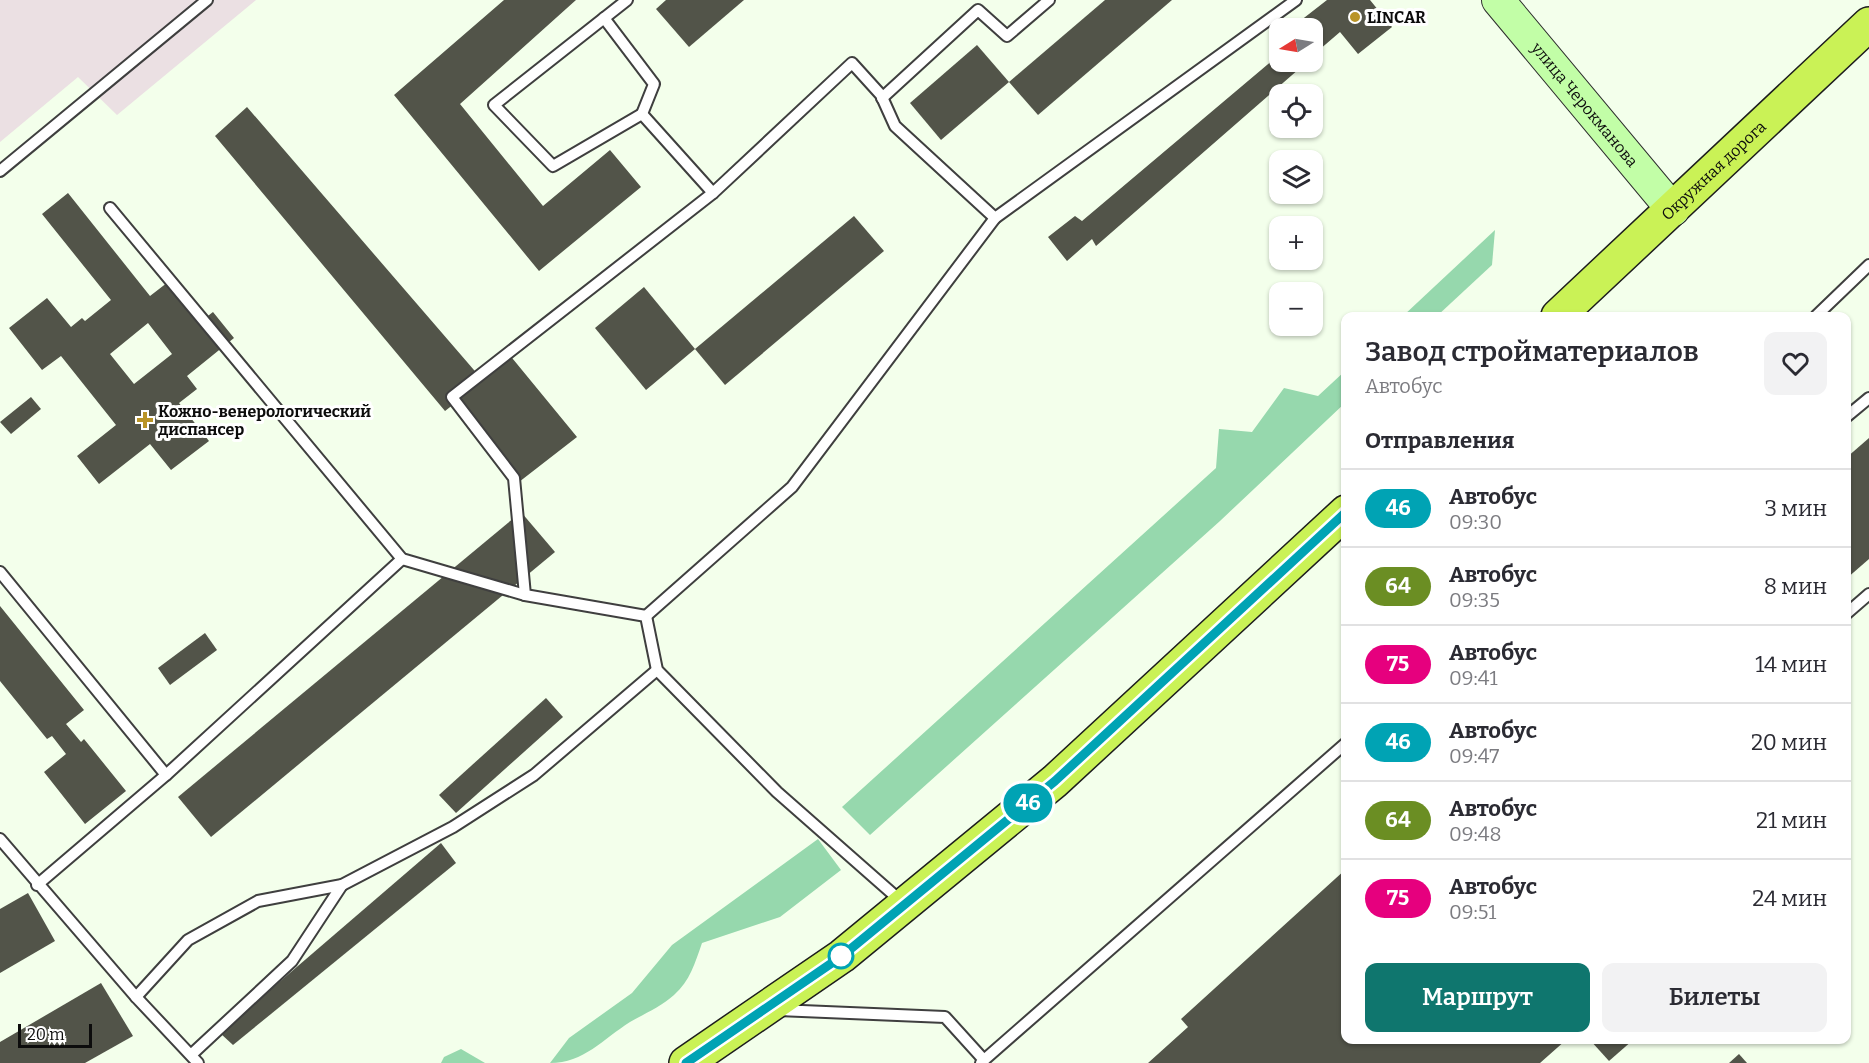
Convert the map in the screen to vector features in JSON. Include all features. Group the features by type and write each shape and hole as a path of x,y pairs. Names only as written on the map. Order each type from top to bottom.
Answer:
{"highway":[{"name":"Окружная дорога","path":"1562,312 1869,24"},
{"path":"686,1063 842,956 1055,781 1341,517"}],"street":[{"name":"улица Черокманова","path":"1498,0 1673,210"}],"lane":[{"path":"0,171 207,0"},
{"path":"604,18 654,84 642,114 553,166 494,105 604,18 627,0"},
{"path":"882,98 978,10 1007,36 1049,0"},
{"path":"646,616 792,488 995,218 1296,0"},
{"path":"525,595 514,478 452,397 713,193 852,63 882,98 895,126 995,218"},
{"path":"642,114 713,193"},
{"path":"110,208 402,559 525,595 646,616"},
{"path":"1820,312 1869,265"},
{"path":"1851,413 1869,398"},
{"path":"37,885 166,775 402,559"},
{"path":"0,572 166,775"},
{"path":"1851,610 1869,594"},
{"path":"646,616 657,670 777,792 904,904"},
{"path":"136,997 188,940 258,901 342,885 453,827 534,775 657,670"},
{"path":"766,1009 945,1017 982,1062 1341,747"},
{"path":"0,840 136,997 195,1058 292,961 342,885"}],"shaded area":[{"path":"0,0 256,0 117,115 78,77 0,142"}],"green space":[{"path":"1495,230 1492,265 1441,312 1407,312"},
{"path":"1341,375 1341,407 1220,521 870,835 842,807 1216,468 1219,429 1252,432 1284,388 1318,396"},
{"path":"818,839 841,870 780,917 702,943 688,978 680,990 669,999 630,1022 583,1055 562,1062 550,1063 569,1038 632,993 672,945"},
{"path":"461,1049 485,1063 441,1063 444,1057"}],"building":[{"path":"504,0 576,0 460,104 543,206 610,150 641,187 539,271 394,95"},
{"path":"666,0 744,0 689,47 656,9"},
{"path":"1105,0 1172,0 1038,115 1009,82"},
{"name":"LINCAR","path":"1327,0 1370,0 1392,27 1358,54 1340,32 1323,47 1323,18 1304,18"},
{"path":"977,45 1009,82 941,140 910,103"},
{"path":"1269,63 1269,72 1296,72 1282,84 1269,84 1269,95 1096,246 1092,239 1067,261 1048,237 1075,216 1082,221"},
{"path":"247,107 480,377 508,353 577,437 519,482 454,404 445,411 215,136"},
{"path":"68,193 150,296 172,279 204,319 213,312 234,338 187,376 197,389 179,403 209,441 171,470 150,444 99,484 77,456 116,425 61,356 42,370 9,328 47,298 71,327 82,318 85,321 111,300 42,214","holes":["148,323 172,354 134,384 110,354"]},
{"path":"854,216 884,251 725,385 695,349"},
{"path":"644,287 695,349 646,390 595,328"},
{"path":"31,397 41,409 11,434 0,422"},
{"path":"1869,438 1869,559 1851,575 1851,454"},
{"path":"521,512 555,552 211,837 178,797"},
{"path":"0,606 84,710 66,724 81,742 84,739 126,791 85,824 44,772 66,754 52,736 47,739 0,681"},
{"path":"205,633 217,650 170,685 158,668"},
{"path":"546,698 563,717 456,813 439,795"},
{"path":"441,843 456,863 233,1045 220,1033"},
{"path":"1341,874 1341,1044 1561,1044 1540,1063 1148,1063 1188,1027 1181,1019"},
{"path":"28,893 55,941 0,973 0,909"},
{"path":"101,983 133,1036 85,1063 0,1063 0,1042"},
{"path":"1594,1044 1628,1044 1609,1061"},
{"path":"1739,1054 1747,1063 1729,1063"}],"bus line":[{"name":"46","path":"686,1063 842,956 1055,781 1341,517"}],"place":[{"name":"LINCAR","path":"1355,17"},
{"name":"Кожно-венерологический диспансер","path":"145,420"}]}
